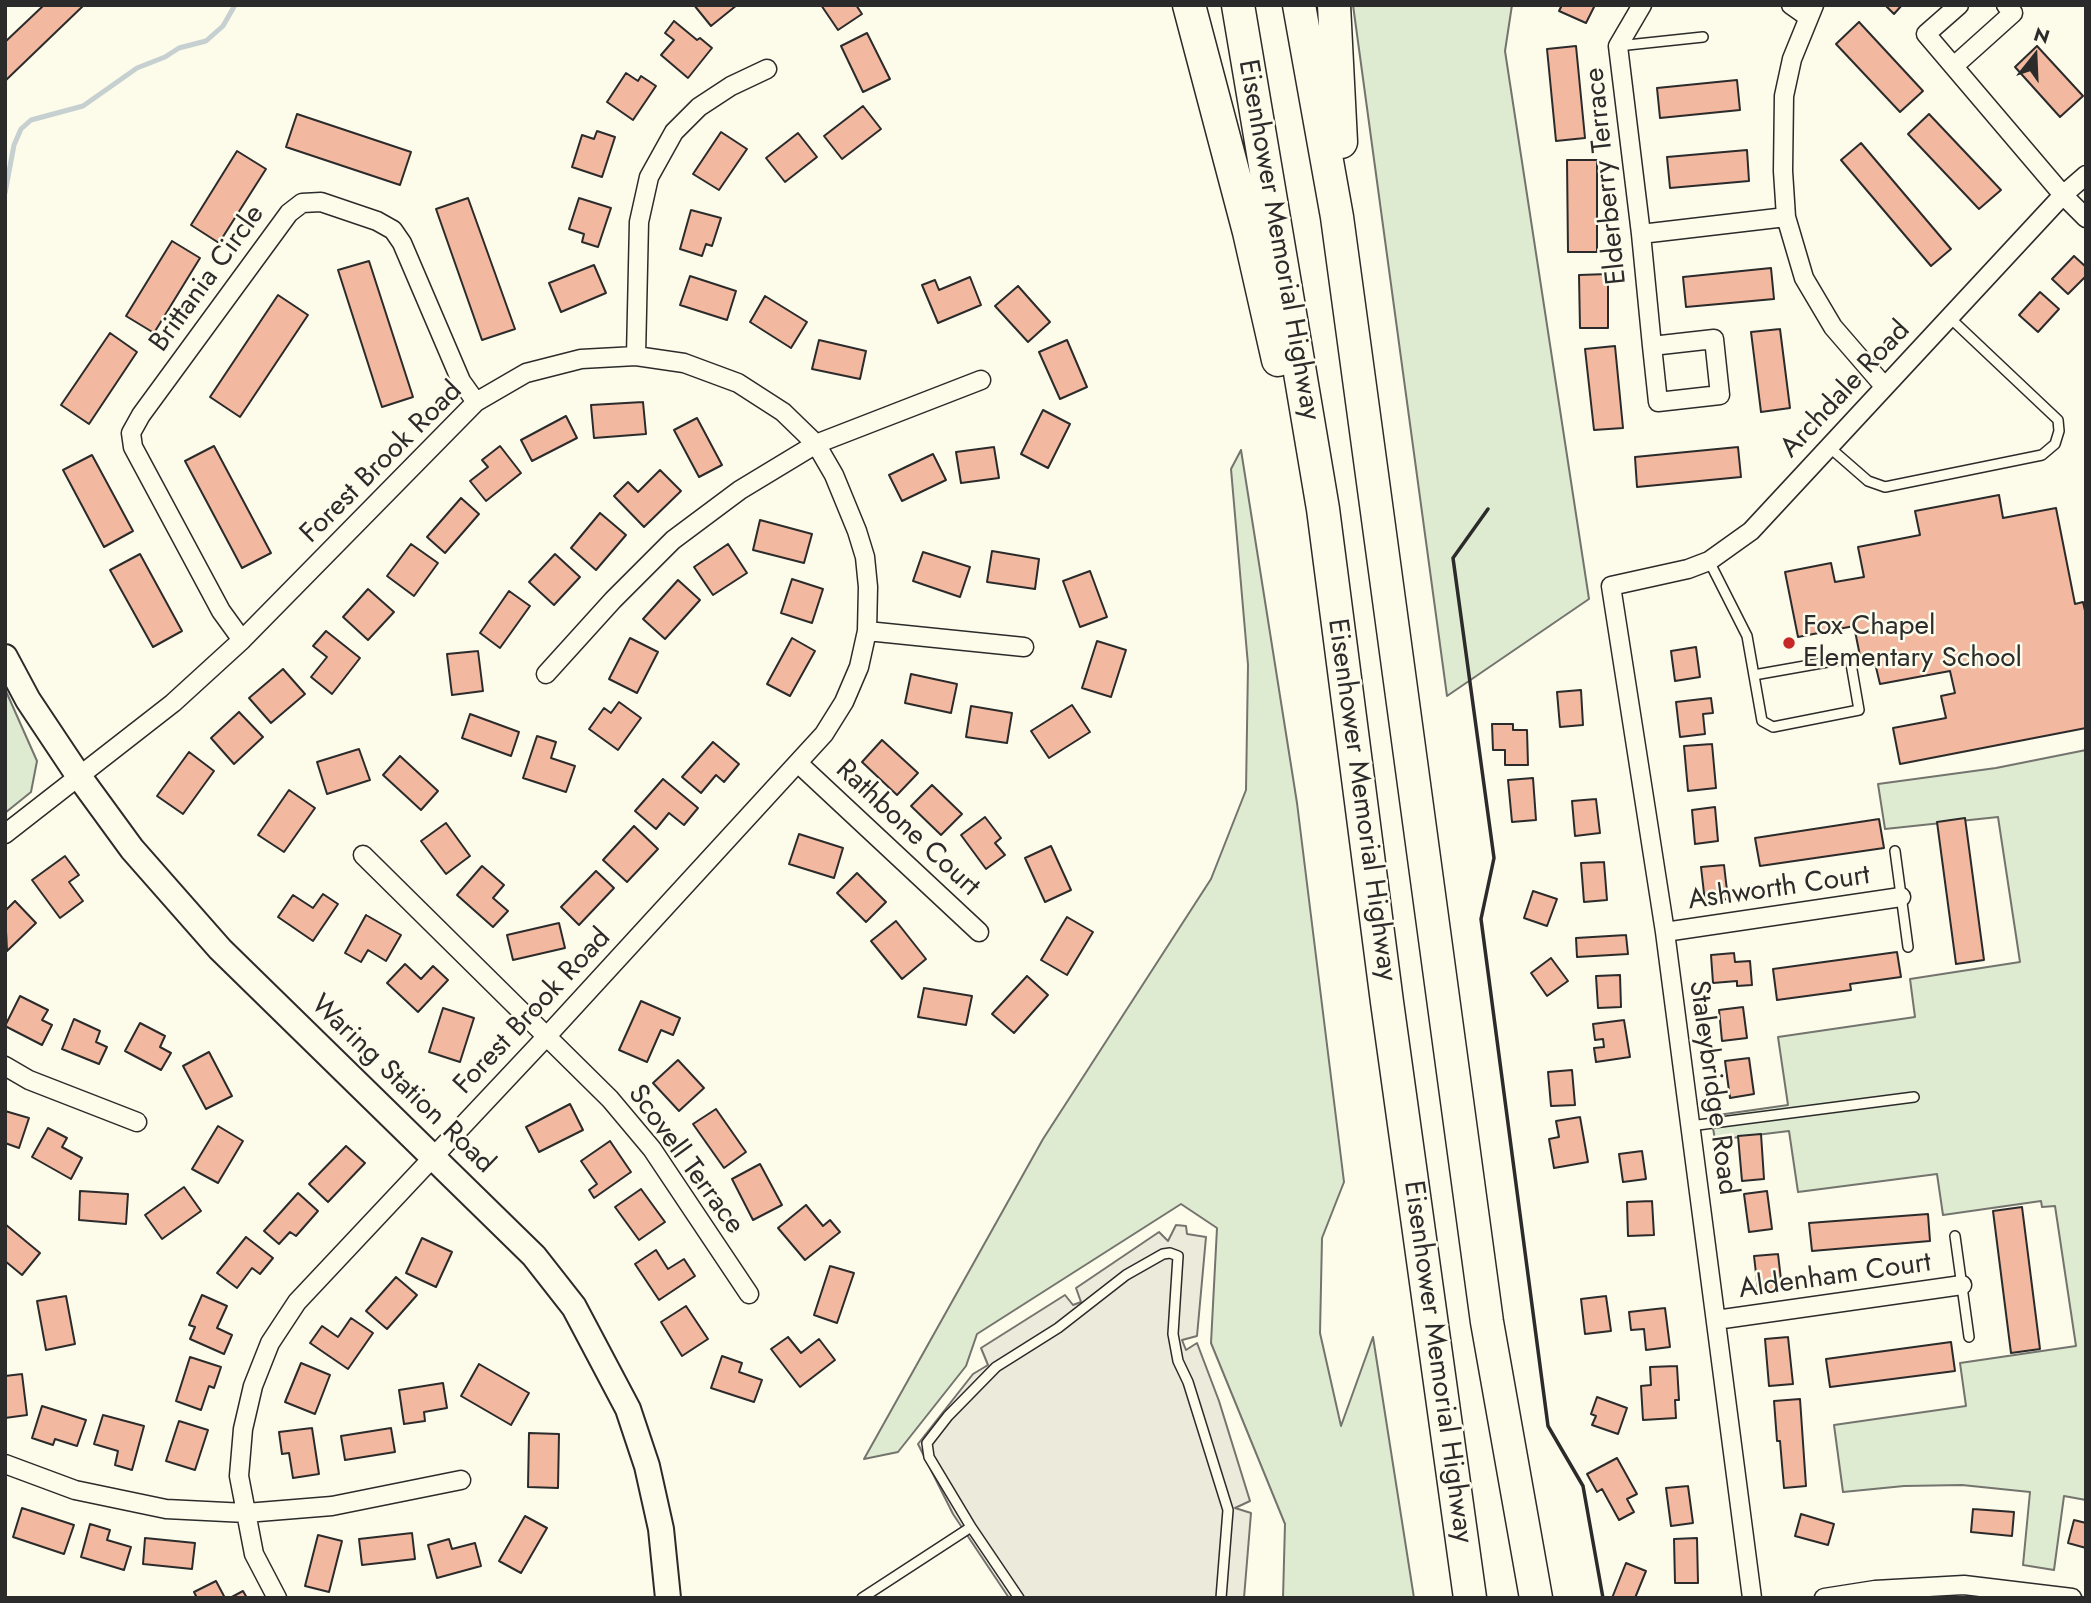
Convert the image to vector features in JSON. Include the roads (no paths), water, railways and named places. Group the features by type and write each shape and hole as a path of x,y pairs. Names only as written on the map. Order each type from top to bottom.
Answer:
{"highway":[{"path":"1189,5 1249,232 1337,621"},
{"name":"Eisenhower Memorial Highway","path":"1238,5 1323,509 1469,1598"},
{"path":"1299,5 1337,217 1349,301 1487,1322 1536,1598"},
{"path":"1334,5 1349,301"}],"street":[{"name":"Elderberry Terrace","path":"1642,5 1618,46 1658,402 1720,395 1714,339 1652,346"},
{"path":"1791,5 1811,11 1792,59 1784,96 1782,136 1786,217 1804,278 1833,327 1884,386"},
{"path":"1959,5 1926,34 2063,195 2086,218"},
{"path":"1954,66 2013,13 2006,5"},
{"path":"636,356 639,222 649,177 674,132 699,107 731,86 767,69"},
{"name":"Archdale Road","path":"1611,586 1688,569 1709,561 1751,531 2063,195 2086,175"},
{"name":"Brittania Circle","path":"242,640 215,600 134,447 131,433 141,415 289,213 302,203 321,202 377,221 393,230 402,243 461,381 476,402"},
{"path":"1641,234 1786,217"},
{"name":"Forest Brook Road","path":"5,834 173,703 242,640 476,402 526,373 580,359 636,356 684,363 738,383 783,412 816,444 834,475 865,557 867,631 859,667 844,702 824,734 547,1036 297,1302 270,1343 253,1386 243,1429 239,1476 254,1554 277,1598"},
{"path":"546,674 613,600 673,540 740,490 816,444 981,380"},
{"name":"Staleybridge Road","path":"1611,586 1665,932 1752,1598"},
{"path":"867,631 1024,647"},
{"name":"Waring Station Road","path":"5,657 28,701 132,849 220,949 534,1256 574,1307 628,1409 647,1466 661,1529 668,1598"},
{"name":"Rathbone Court","path":"799,764 979,932"},
{"name":"Scovell Terrace","path":"363,855 610,1099 652,1149 749,1294"},
{"name":"Ashworth Court","path":"1665,932 1901,897"},
{"path":"5,1066 29,1080 137,1122"},
{"name":"Aldenham Court","path":"1716,1320 1962,1285"},
{"path":"5,1464 75,1490 166,1509 246,1513 332,1506 461,1480"},
{"path":"1824,1598 1875,1590 1964,1586 2072,1598"}],"lane":[{"path":"1618,46 1703,37"},
{"path":"1829,447 1868,481 1885,487 2042,455 2055,444 2059,431 2058,420 1949,317"},
{"path":"1709,561 1747,636 1762,721 1773,727 1859,710 1850,658 1754,675"},
{"path":"1895,851 1908,947"},
{"path":"1690,1126 1914,1097"},
{"path":"1955,1236 1969,1337"},
{"path":"1019,1598 971,1527 929,1457 927,1443 948,1416 996,1367 1058,1328 1126,1275 1163,1254 1170,1253 1178,1256 1173,1334 1178,1361 1188,1382 1228,1510 1221,1598"},
{"path":"862,1598 971,1527"}],"waterway":[{"path":"5,193 14,145 21,129 31,120 83,106 137,68 165,57 179,48 206,41 223,26 235,5"}],"place":[{"name":"Fox Chapel Elementary School","path":"1789,643"}]}
